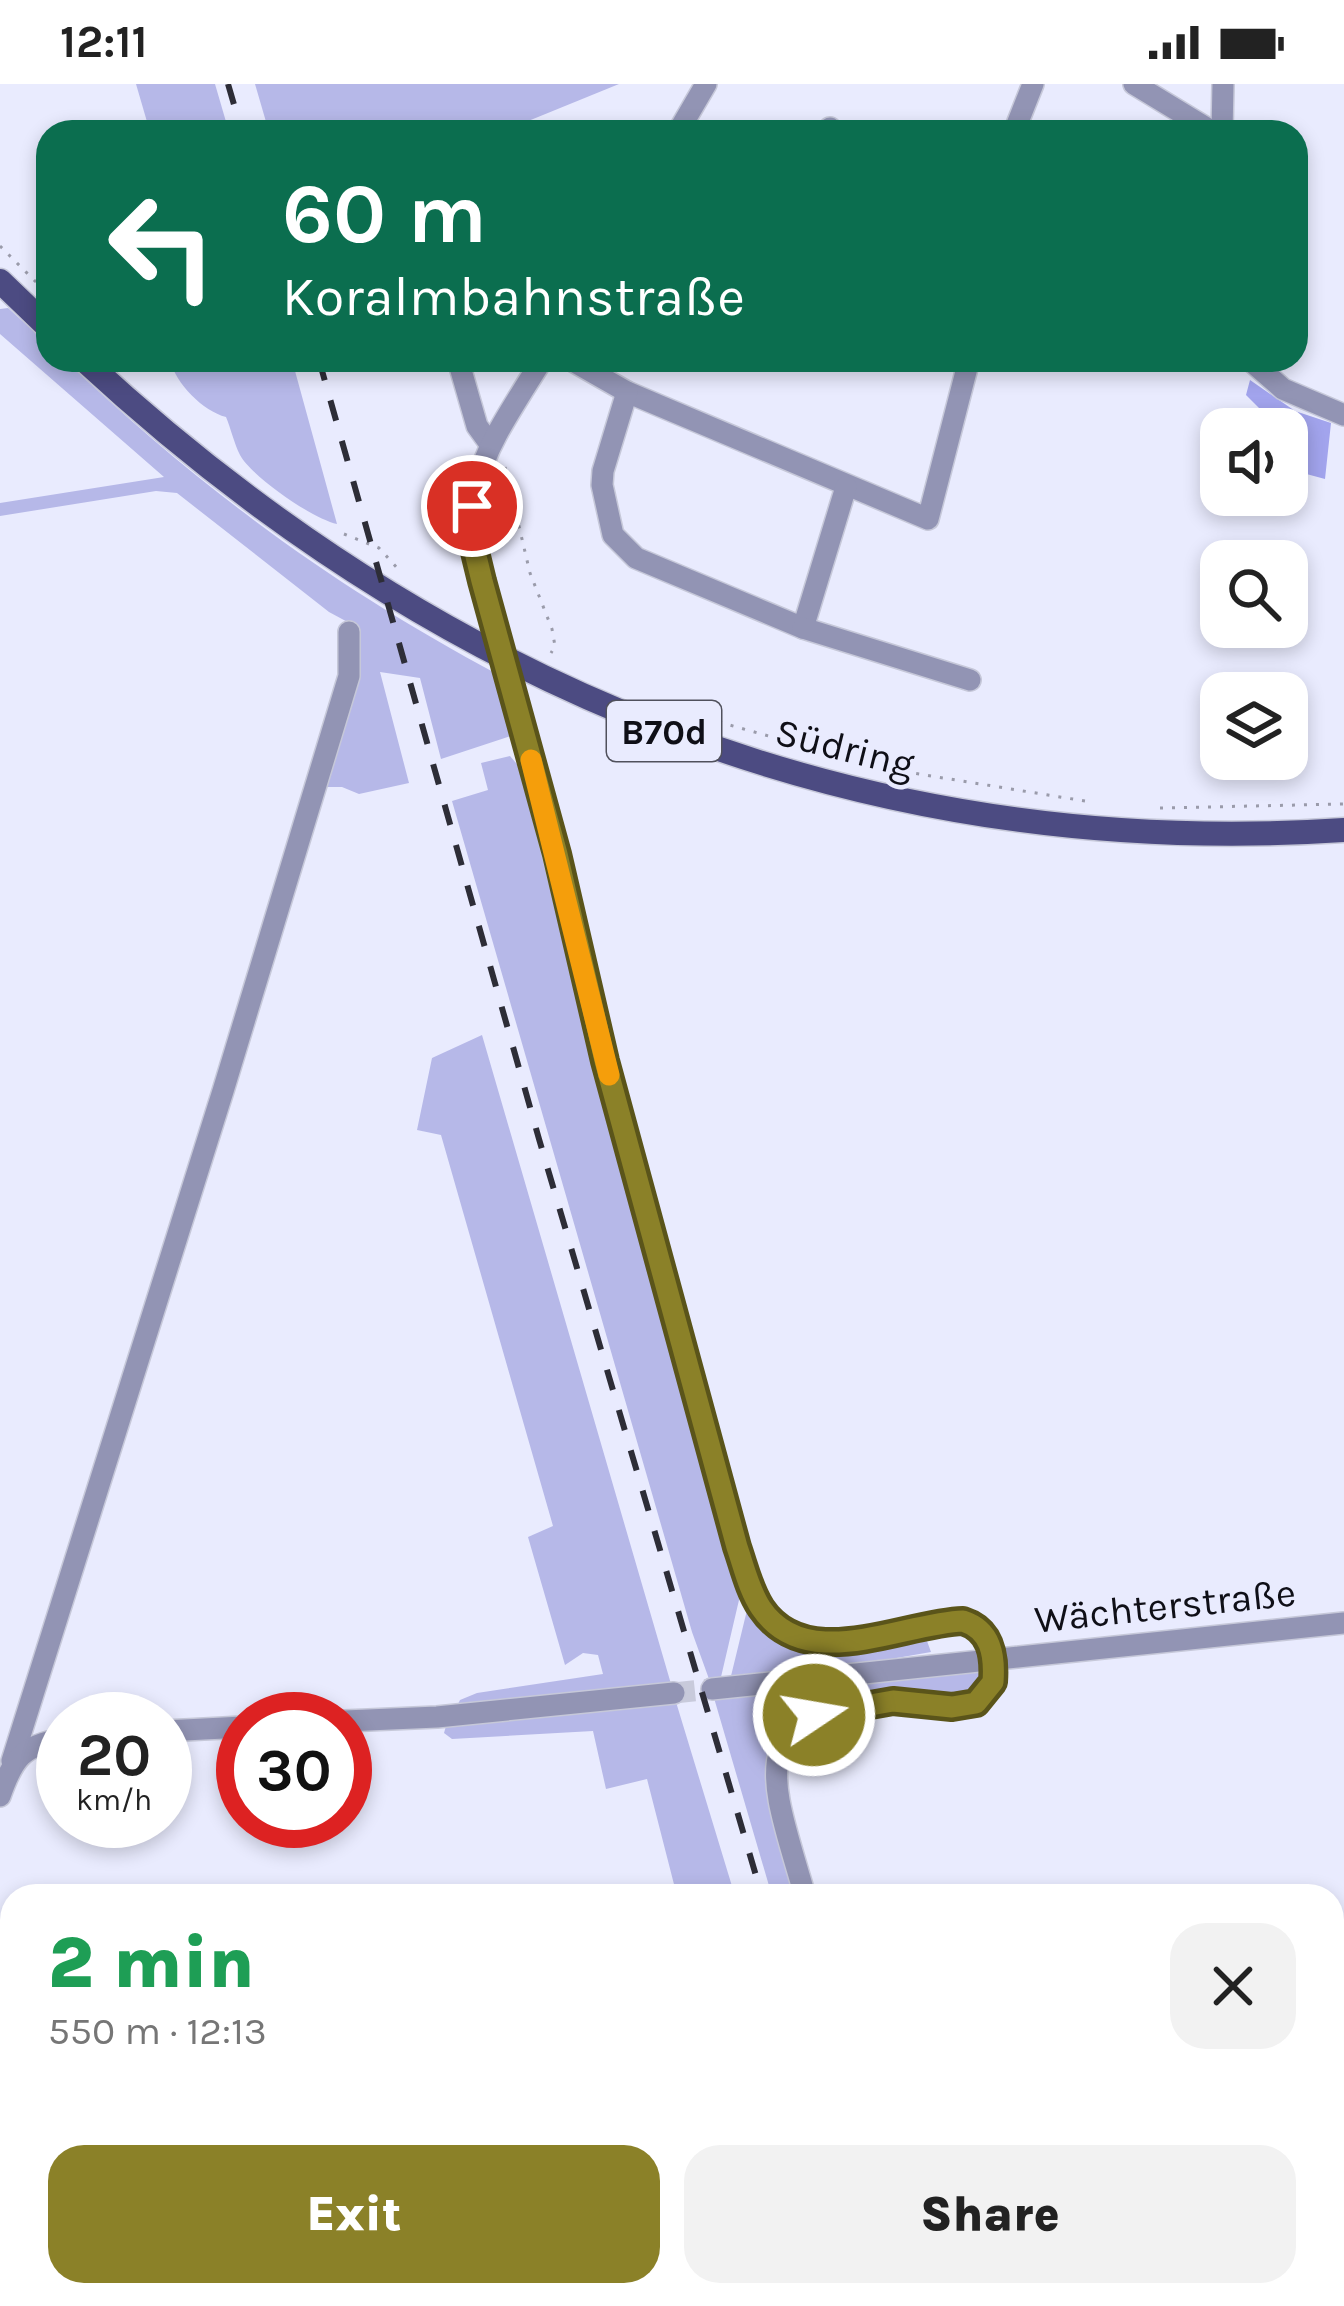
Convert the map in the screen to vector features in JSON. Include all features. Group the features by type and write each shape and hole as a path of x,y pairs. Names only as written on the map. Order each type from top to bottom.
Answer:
{"main road":[{"path":"0,281 36,316"},
{"name":"Südring","path":"98,372 230,485 342,566 493,655 664,731 818,780 981,814 1165,833 1344,830"}],"street":[{"path":"685,120 706,84"},
{"path":"1019,120 1034,84"},
{"path":"1134,84 1193,120"},
{"path":"1222,120 1223,84"},
{"path":"461,372 477,426 490,444"},
{"path":"535,372 490,444 475,487 471,525 611,1083 737,1547 755,1598 780,1627 815,1640 866,1640 963,1621 986,1634 993,1658 993,1682 976,1703 952,1707 893,1701 860,1704 814,1715 787,1735 778,1752 774,1778 802,1884"},
{"path":"592,372 627,392 928,519 966,372"},
{"path":"1264,372 1283,389 1344,415"},
{"path":"627,392 606,452 602,485 608,520 623,548 636,558 803,628 970,680"},
{"path":"803,628 846,487"},
{"path":"0,1796 349,676 349,632"},
{"name":"Wächterstraße","path":"712,1688 1344,1623"},
{"path":"372,1720 674,1693"},
{"path":"12,1761 36,1748"}],"path":[{"path":"0,247 36,282"},
{"path":"490,444 509,473 530,572 552,629 555,646 548,660"},
{"path":"711,720 882,767 1089,801"},
{"path":"1159,808 1344,804"}],"shaded area":[{"path":"136,84 215,84 226,120 146,120"},
{"path":"255,84 619,84 530,120 266,120"},
{"path":"8,308 36,333 36,365 0,334 0,309"},
{"path":"44,372 78,372 167,451 271,532 380,606 499,675 511,736 441,759 420,678 380,672 409,783 359,794 342,787 321,787 358,667 361,649 355,626 329,612 177,493 156,491 0,516 0,503 164,477"},
{"path":"175,372 295,372 337,524 299,506 257,474 240,455 226,417 208,409"},
{"path":"1250,380 1291,408 1259,408 1246,395"},
{"path":"1308,415 1331,423 1325,479 1308,474"},
{"path":"510,756 528,777 739,1582 721,1677 709,1679 692,1632 452,801 488,790 481,763"},
{"path":"482,1035 671,1684 457,1706 477,1693 603,1674 598,1655 583,1653 565,1665 528,1537 553,1526 441,1135 417,1130 432,1058"},
{"path":"748,1606 769,1630 906,1645 927,1641 931,1652 731,1676"},
{"path":"977,1671 984,1678 976,1697 920,1695 779,1732 769,1754 796,1884 768,1884 714,1698"},
{"path":"676,1702 731,1884 674,1884 647,1779 606,1789 593,1731 452,1739 444,1733 446,1726"}],"tunnel":[{"path":"674,1693 712,1689"}],"railway":[{"path":"228,84 238,120"},
{"path":"322,372 539,1139 758,1884"}],"slow traffic":[{"path":"531,760 609,1075"}],"route":[{"path":"472,506 477,561 557,854 605,1061 737,1547 755,1598 780,1627 815,1640 866,1640 963,1621 979,1627 990,1643 993,1682 976,1703 952,1707 893,1701 814,1715"}]}
